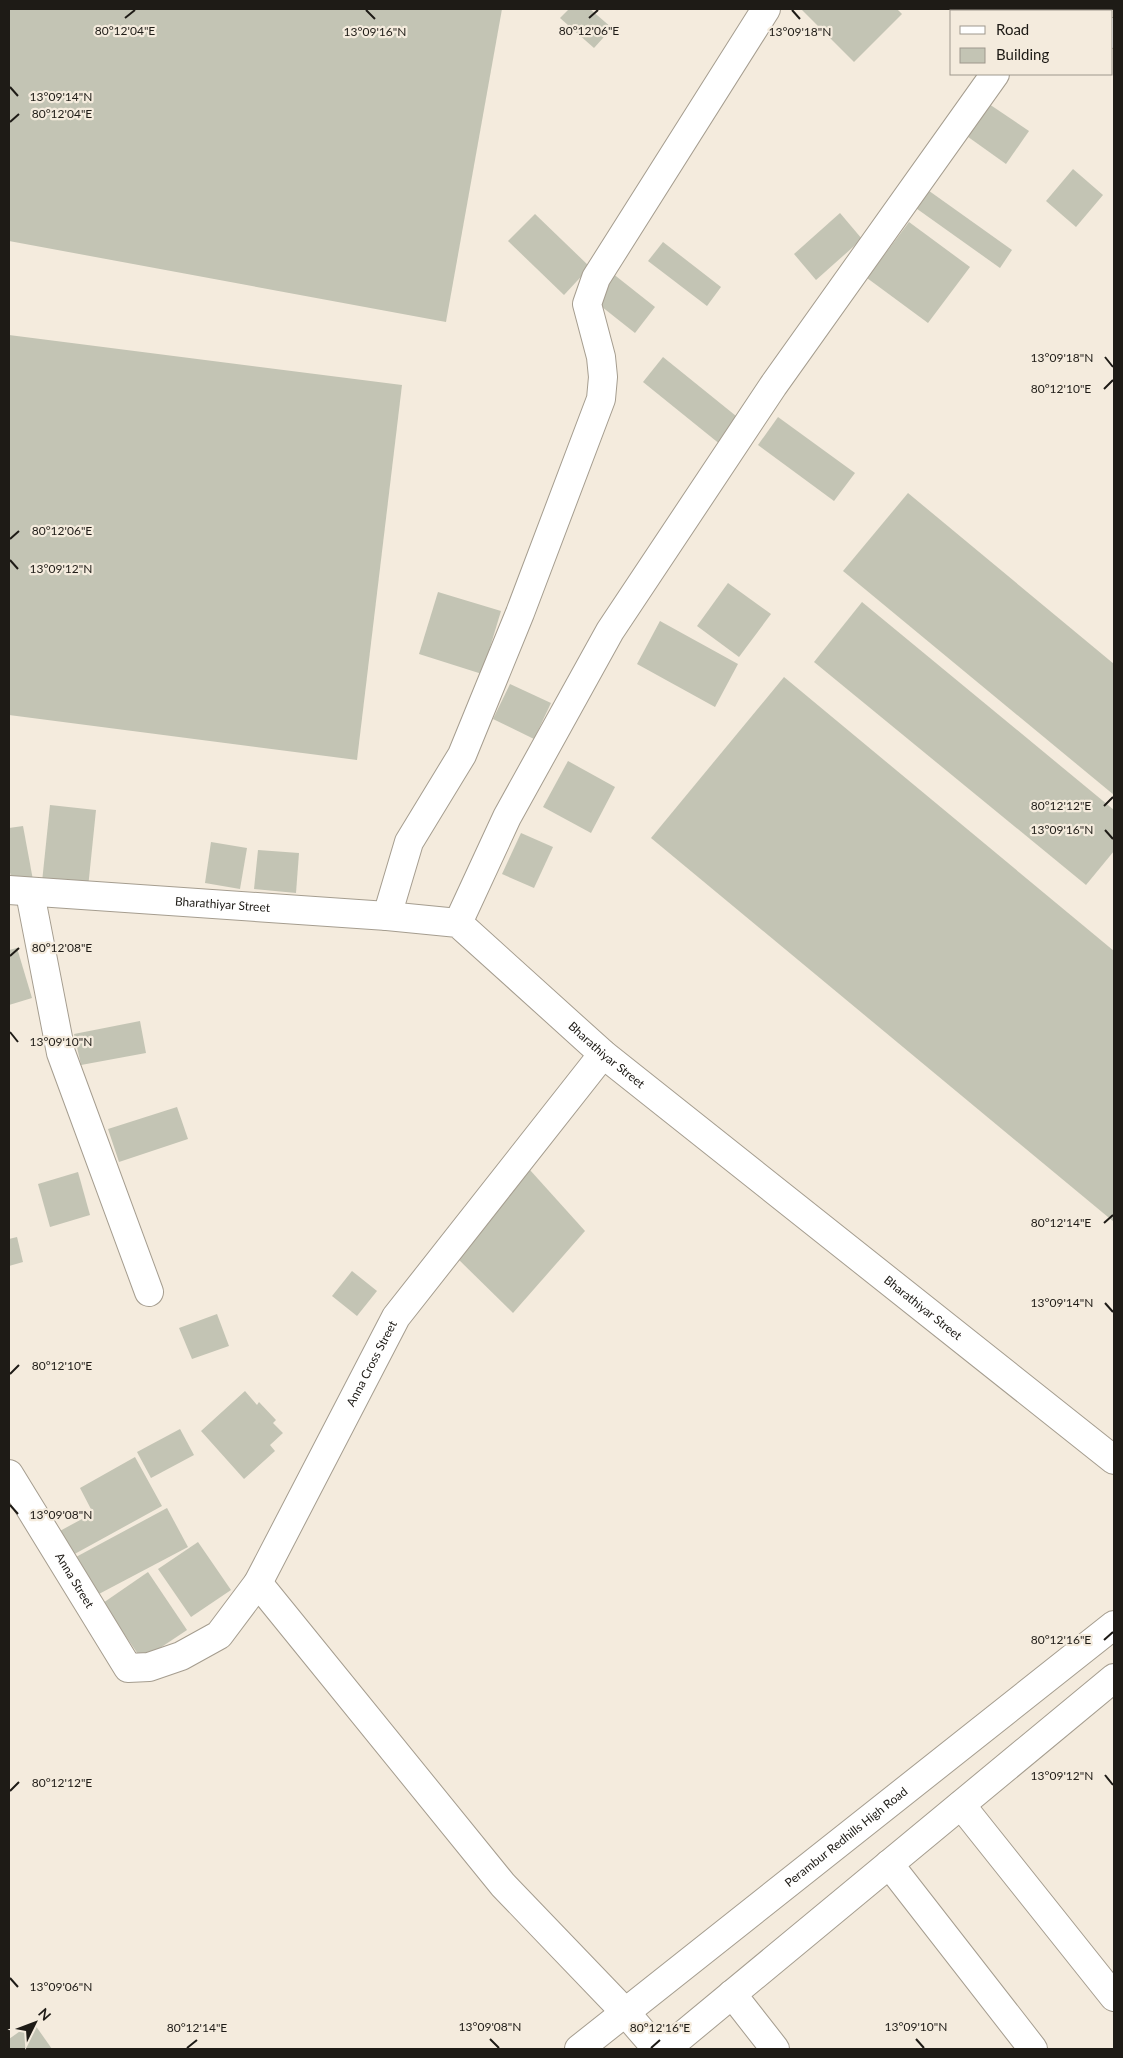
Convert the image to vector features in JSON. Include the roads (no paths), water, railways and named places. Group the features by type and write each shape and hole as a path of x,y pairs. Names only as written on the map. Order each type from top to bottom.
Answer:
{"street":[{"path":"387,916 409,842 462,754 520,613 601,399 603,377 601,357 587,304 596,278 766,9"},
{"path":"458,924 507,818 610,631 773,386 994,75"},
{"path":"20,892 60,1053 149,1292"},
{"name":"Bharathiyar Street","path":"20,892 387,916 458,924 603,1054 1114,1460"},
{"name":"Anna Cross Street","path":"150,1667 180,1656 219,1635 258,1583 396,1316 603,1054"},
{"name":"Anna Street","path":"9,1474 128,1668 150,1667"},
{"path":"258,1583 503,1885 625,2012 657,2049"},
{"name":"Perambur Redhills High Road","path":"578,2049 1114,1625"},
{"path":"666,2049 1114,1678"},
{"path":"961,1805 1114,1997"},
{"path":"889,1864 1033,2049"},
{"path":"732,1994 774,2049"}]}
